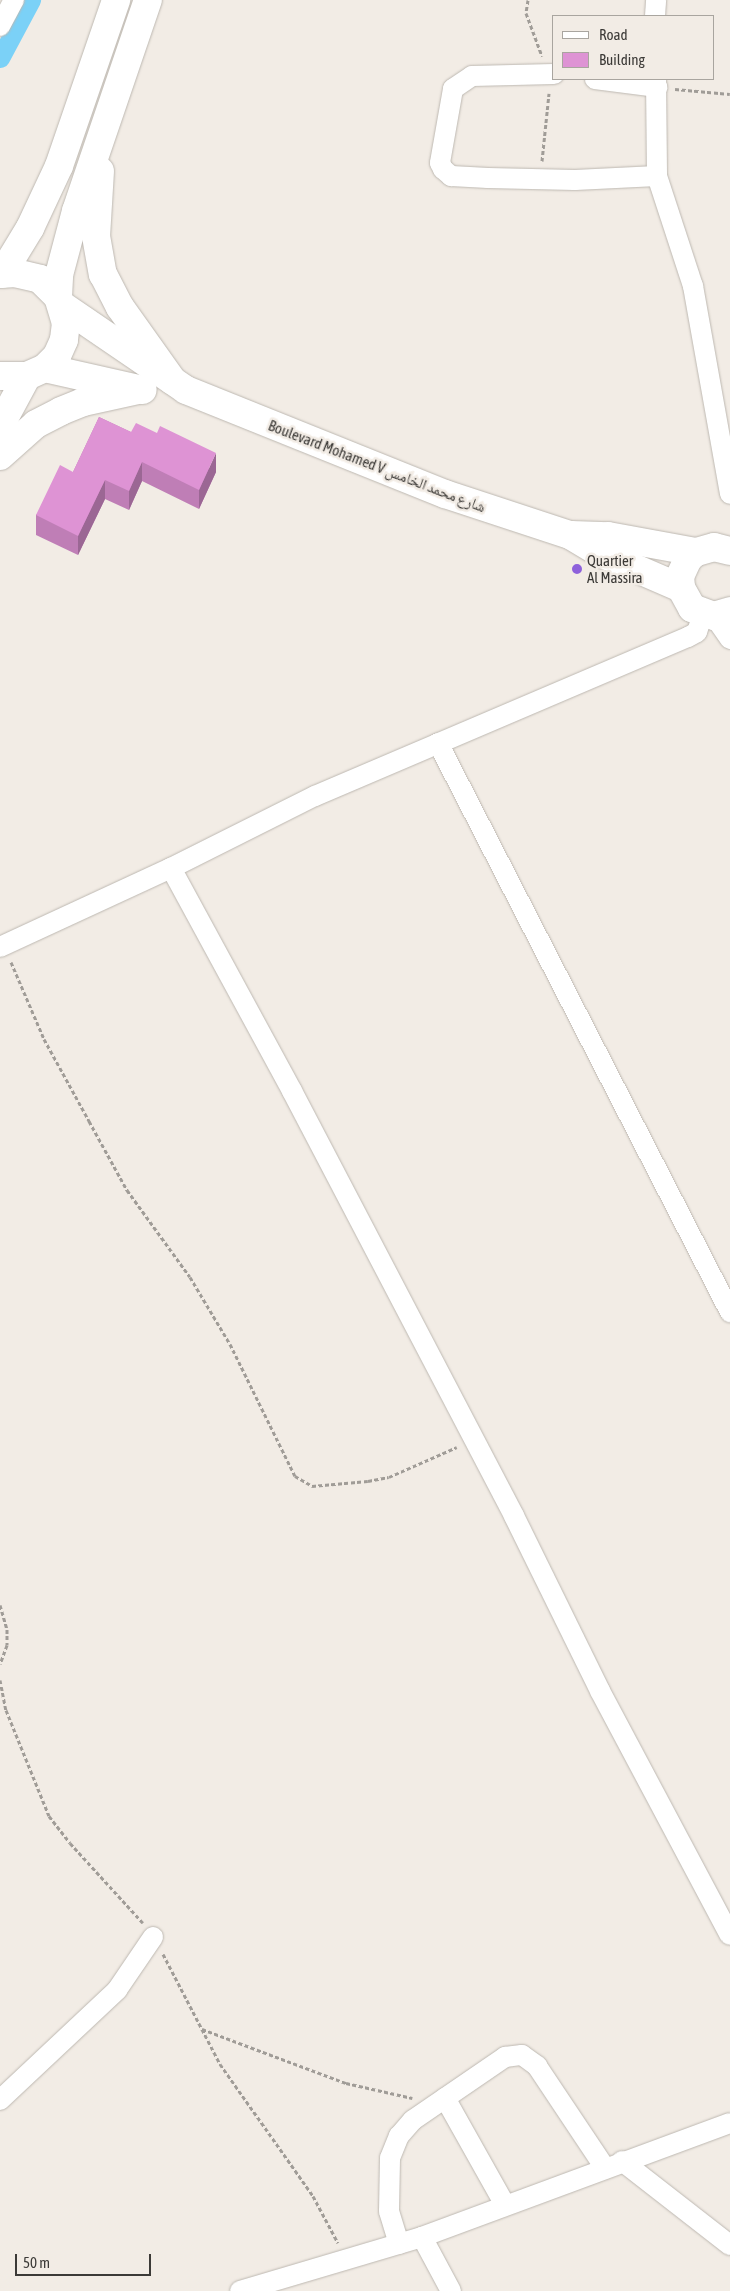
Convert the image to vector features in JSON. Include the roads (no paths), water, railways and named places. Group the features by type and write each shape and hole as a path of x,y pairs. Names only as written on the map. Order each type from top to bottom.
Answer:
{"main road":[{"path":"1,274 30,228 59,166 116,0"},
{"path":"0,426 36,372 57,356 64,340 66,323 61,302 60,275 73,220 148,0"},
{"path":"99,141 101,175 96,236 103,274 120,307 179,385"},
{"path":"1,274 21,273 40,279 61,302 179,385"},
{"path":"0,376 36,372 138,390"},
{"path":"0,456 36,424 60,411 138,390 179,385"},
{"name":"Boulevard Mohamed V شارع محمد الخامس","path":"179,385 445,494 570,535 600,553 681,588"},
{"name":"Boulevard Mohamed V شارع محمد الخامس","path":"570,535 608,536 696,552 714,547 730,551"},
{"path":"696,552 683,567 681,588 685,599 716,614"}],"street":[{"path":"0,26 14,0"},
{"path":"655,15 656,0"},
{"path":"552,74 472,76 453,89 448,103 440,162 451,176 540,179 658,176"},
{"path":"610,80 656,83 658,176 693,286 730,494"},
{"path":"2,946 172,868 315,796 688,637 697,632 716,614 730,639"},
{"path":"438,743 730,1312"},
{"path":"172,868 292,1090 474,1440 577,1647 730,1935"},
{"path":"0,2100 118,1990 153,1937"},
{"path":"399,2244 388,2211 390,2158 398,2136 413,2120 505,2057 522,2054 537,2066 614,2165 730,2245"},
{"path":"441,2101 505,2205"},
{"path":"240,2291 348,2261 422,2237 730,2123"},
{"path":"422,2237 451,2291"}],"waterway":[{"path":"0,58 31,0"}],"place":[{"name":"Quartier Al Massira","path":"577,569"}]}
